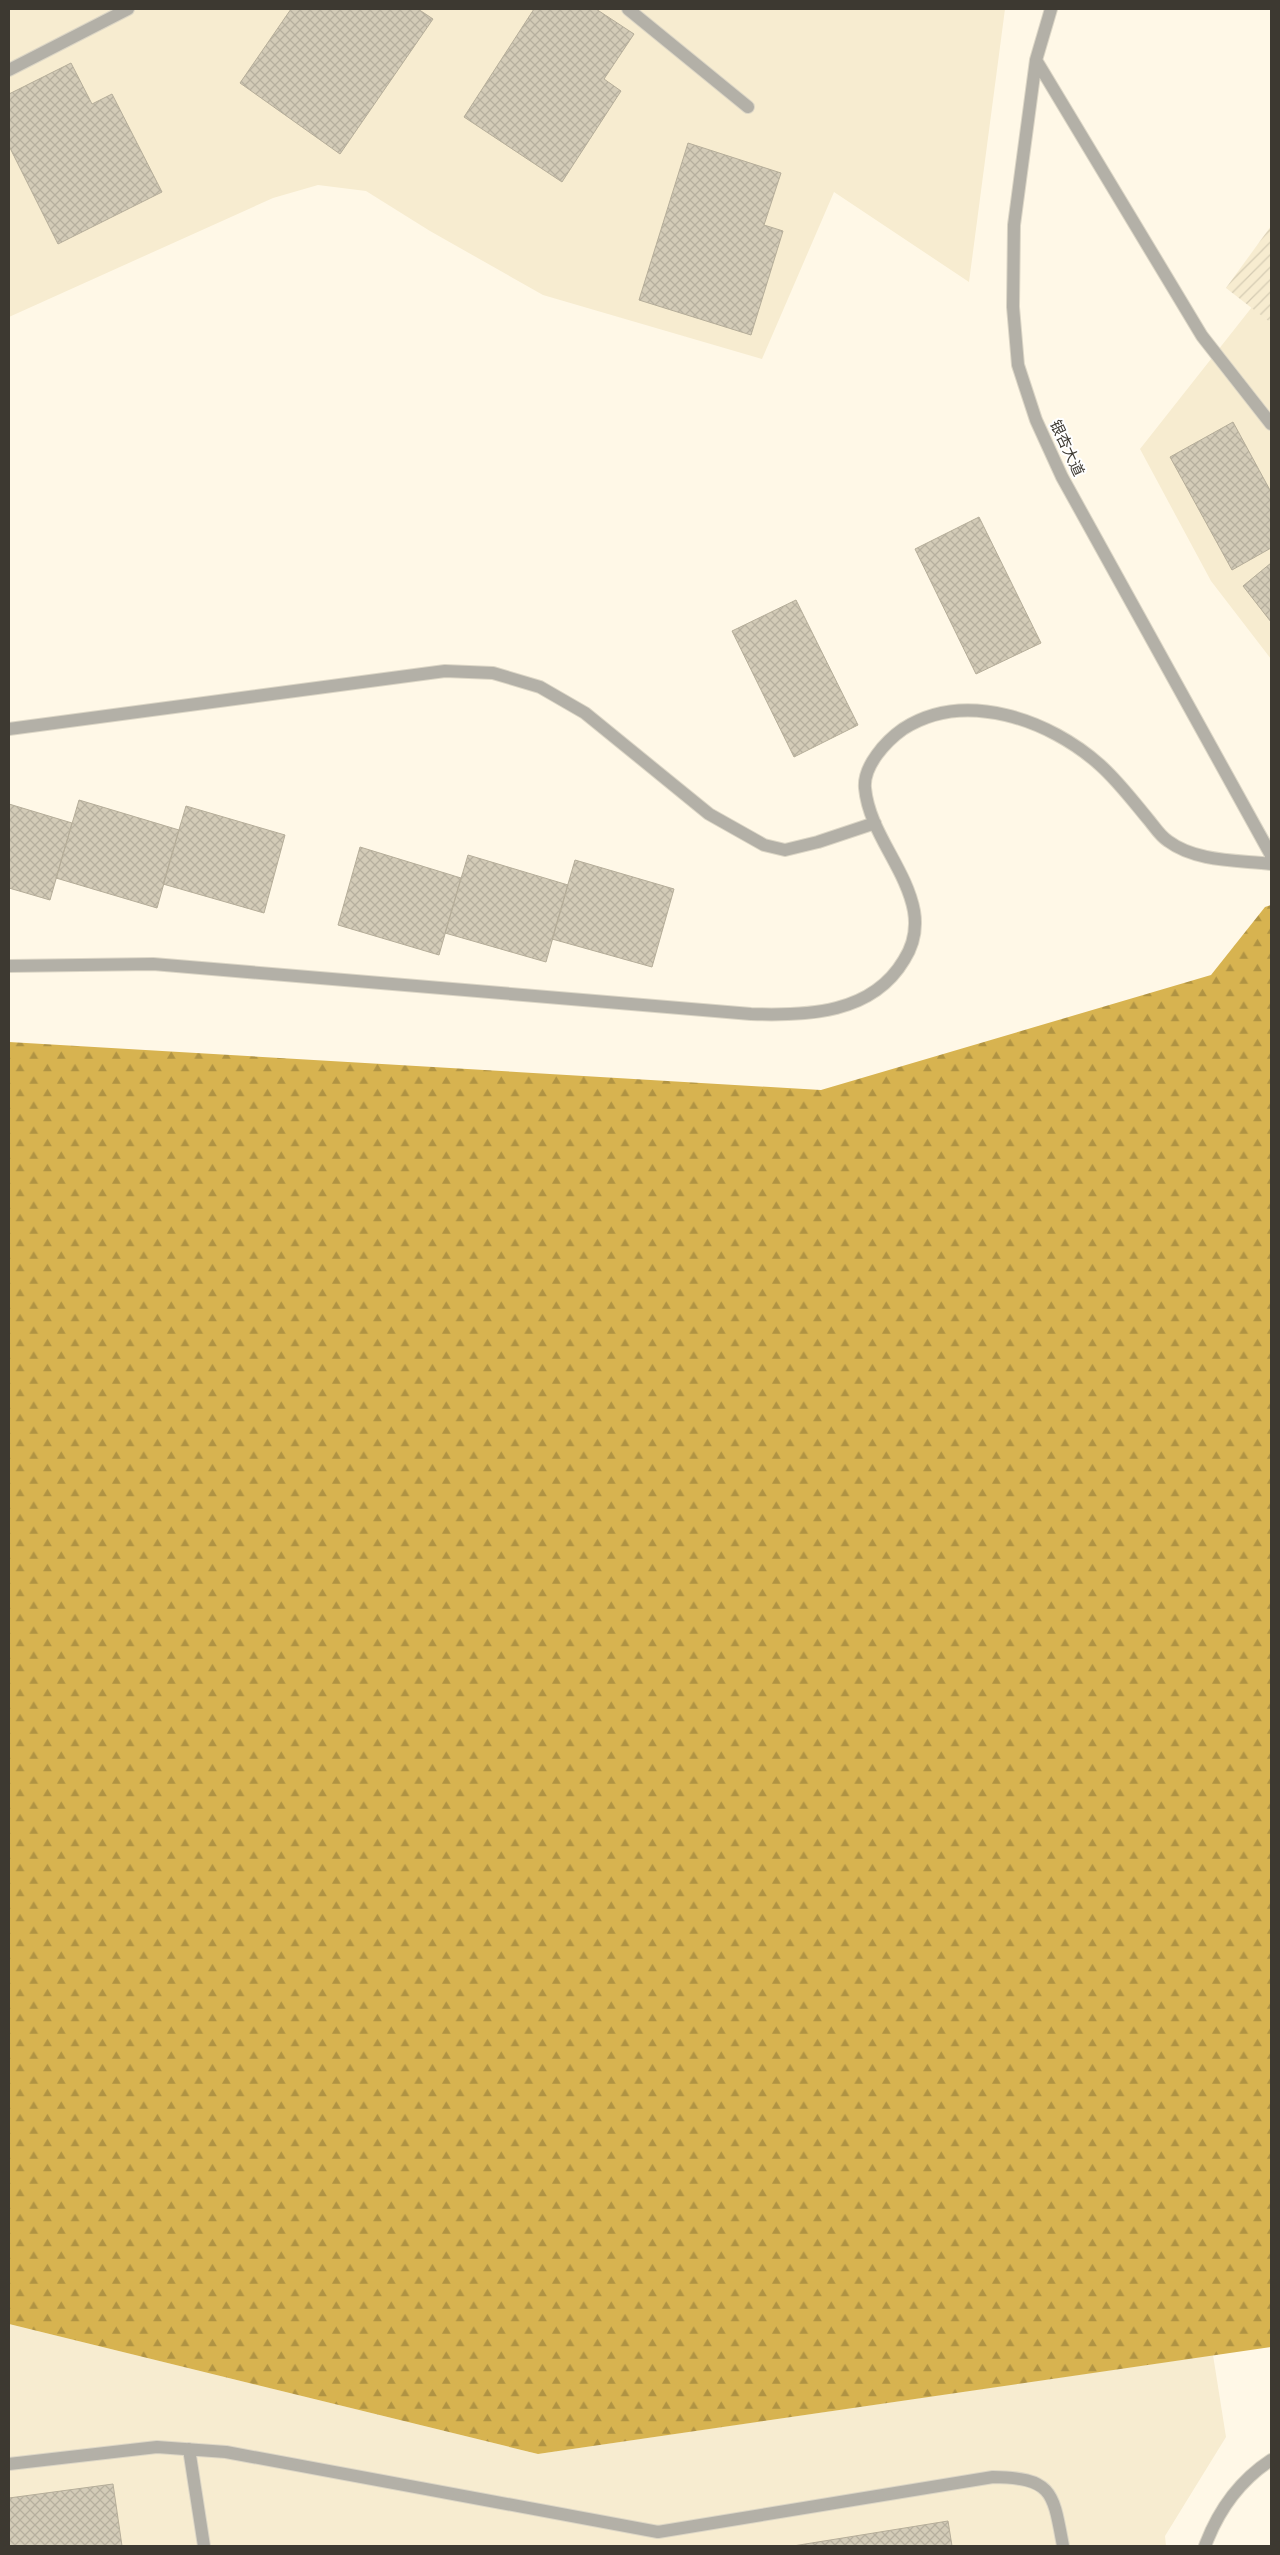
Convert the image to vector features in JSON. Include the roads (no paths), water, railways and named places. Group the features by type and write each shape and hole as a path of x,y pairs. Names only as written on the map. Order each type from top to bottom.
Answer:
{"street":[{"path":"9,70 109,13 128,9"},
{"path":"628,9 748,107"},
{"name":"银杏大道","path":"1051,9 1036,60 1014,225 1013,307 1018,365 1036,420 1062,477 1271,855"},
{"path":"1036,60 1197,328 1271,424"},
{"path":"9,728 445,671 493,673 540,687 585,713 709,814 764,845 785,850 818,842 875,823"},
{"path":"9,966 154,964 752,1014 795,1015 827,1010 870,995 889,983 911,949 915,931 914,911 906,886 875,823 865,786 869,768 891,740 904,729 925,719 947,712 979,712 1020,717 1079,748 1120,786 1166,841 1184,851 1202,856 1271,864"},
{"path":"9,2464 157,2446 226,2452 658,2532 993,2477 1018,2478 1040,2484 1056,2504 1063,2546"},
{"path":"189,2449 204,2546"},
{"path":"1205,2546 1214,2523 1228,2500 1268,2465"}]}
